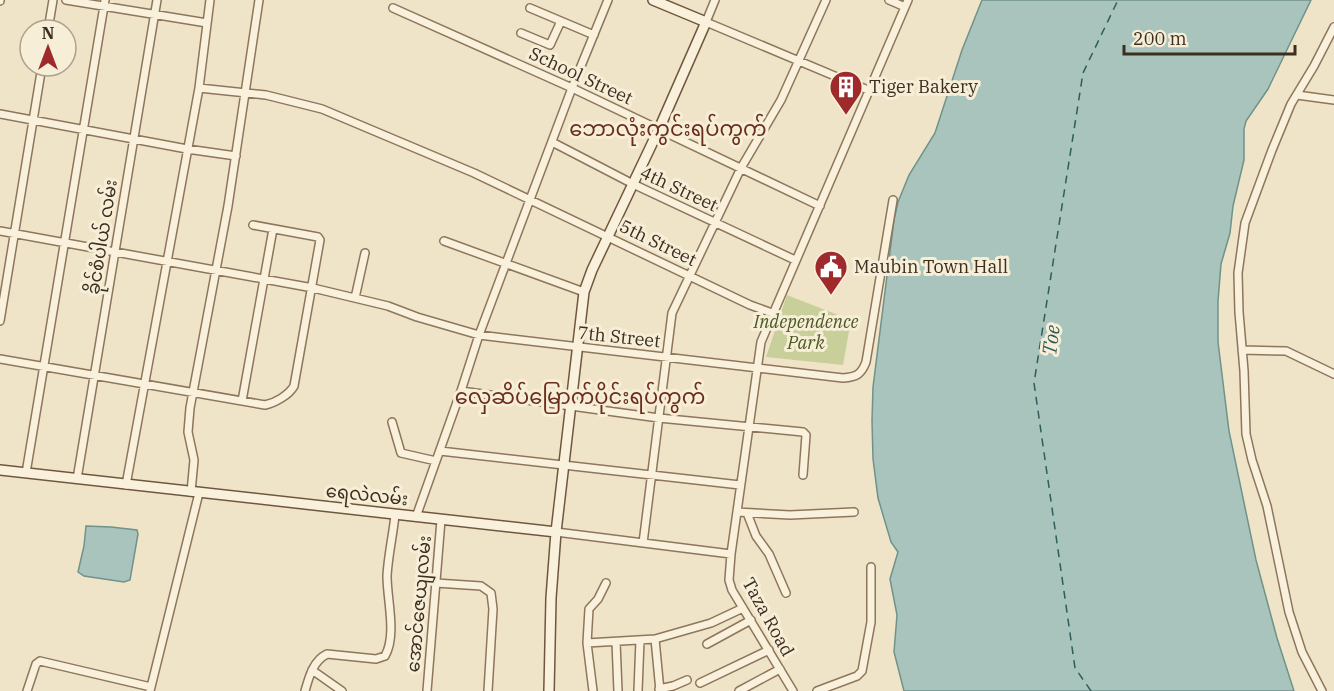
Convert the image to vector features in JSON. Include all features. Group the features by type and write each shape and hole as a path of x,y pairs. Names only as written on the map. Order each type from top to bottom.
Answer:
{"main road":[{"path":"549,691 550,598 584,292 706,22 653,0"},
{"name":"ရေလဲလမ်း","path":"0,470 556,532"}],"street":[{"path":"50,18 53,0"},
{"path":"66,0 104,3 207,23"},
{"name":"ခိုင်စံပါယ် လမ်း","path":"77,479 157,0"},
{"path":"126,485 199,88 210,0"},
{"path":"27,691 36,664 40,661 150,689 195,493 194,460 188,432 236,156 259,0"},
{"path":"416,517 479,335 572,88 608,0"},
{"path":"715,0 706,22 868,90"},
{"path":"643,543 672,313 741,168 781,100 826,0"},
{"path":"889,0 907,4"},
{"path":"26,473 104,3"},
{"name":"Taza Road","path":"793,691 732,590 729,580 736,512 760,342 843,156 868,90 907,4"},
{"name":"School Street","path":"393,8 572,88 820,206"},
{"path":"530,8 594,35"},
{"path":"521,33 550,45 561,21"},
{"path":"1322,691 1302,652 1288,612 1267,506 1252,460 1245,421 1238,273 1245,223 1272,150 1291,104 1334,27"},
{"path":"0,321 40,78"},
{"name":"5th Street","path":"199,88 266,95 322,109 474,173 750,305 772,313"},
{"path":"1297,95 1334,100"},
{"path":"0,114 236,156"},
{"name":"4th Street","path":"552,142 633,184 795,260"},
{"name":"7th Street","path":"0,231 313,288 388,306 479,335 843,378 855,377 862,372 866,362 892,200"},
{"path":"0,359 193,394 268,405 292,389 313,288 320,238 253,225"},
{"path":"242,401 273,229"},
{"path":"444,241 584,292"},
{"path":"355,298 365,253"},
{"path":"1242,350 1286,351 1334,374"},
{"path":"461,391 571,408 805,433 803,475"},
{"path":"392,422 401,453 436,461"},
{"path":"440,451 740,485"},
{"path":"736,512 809,515 854,512"},
{"path":"747,513 756,536 769,554 786,593"},
{"path":"305,691 312,670 320,657 327,654 376,659 385,656 389,649 390,611 387,575 395,515"},
{"name":"အောင်ဇေယျလမ်း","path":"427,691 441,520"},
{"name":"ရေလဲလမ်း","path":"556,532 731,554"},
{"path":"818,691 857,676 862,671 871,622 871,567"},
{"path":"436,583 481,586 491,593 493,609 488,691"},
{"path":"593,691 587,643 589,609 598,599 606,583"},
{"path":"587,643 655,639 711,622 743,608"},
{"path":"707,644 751,620"},
{"path":"655,639 659,690 687,680"},
{"path":"638,691 640,640"},
{"path":"616,642 618,691"},
{"path":"700,683 769,650"},
{"path":"739,691 780,669"},
{"path":"312,670 342,691"}],"green space":[{"name":"Independence Park","path":"787,295 851,320 843,365 766,357"}],"water":[{"name":"Toe","path":"982,0 1311,0 1268,89 1246,121 1244,160 1233,206 1230,233 1221,264 1218,301 1218,342 1229,431 1256,560 1294,691 904,691 894,652 897,615 890,579 898,552 891,542 878,498 873,459 873,387 898,202 909,175 935,133 962,50"},
{"path":"86,526 137,530 130,580 124,582 84,576 78,572"}],"ferry route":[{"path":"1091,691 1075,668 1034,383 1083,73 1118,0"}],"place":[{"name":"Tiger Bakery","path":"846,116"},
{"name":"Maubin Town Hall","path":"831,296"}],"district":[{"name":"ဘောလုံးကွင်းရပ်ကွက်","path":"668,129"},
{"name":"လှေဆိပ်မြောက်ပိုင်းရပ်ကွက်","path":"580,397"}]}
